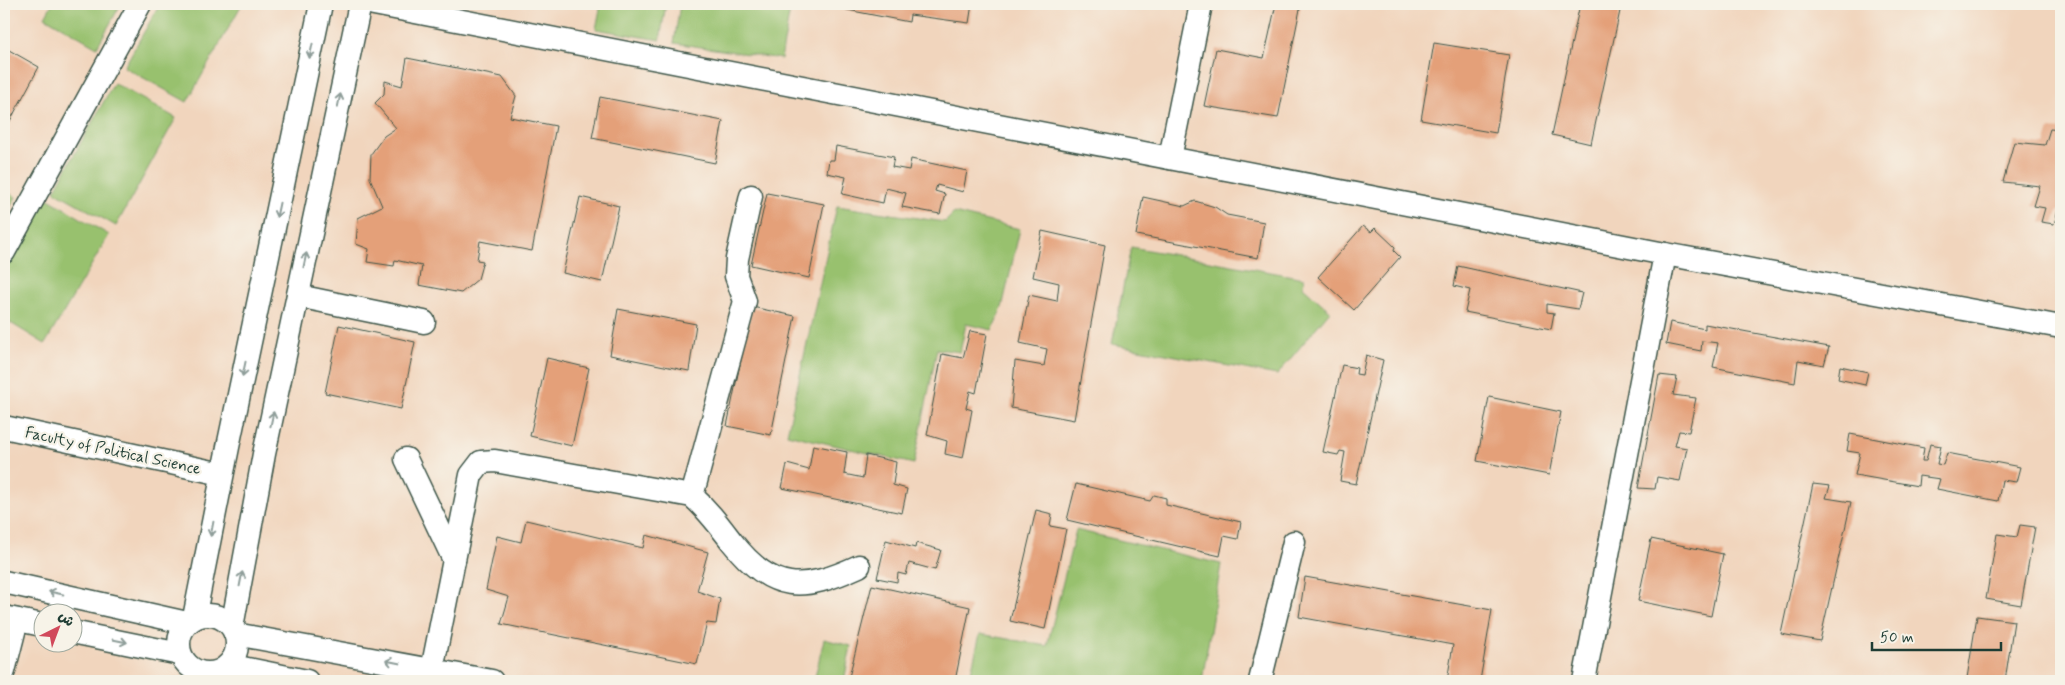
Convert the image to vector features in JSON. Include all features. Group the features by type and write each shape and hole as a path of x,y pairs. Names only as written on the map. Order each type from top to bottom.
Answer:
{"street":[{"path":"4,252 140,4"},
{"path":"307,681 198,671 184,661 180,654 179,637 191,620 322,4"},
{"path":"224,672 236,650 233,630 298,296 360,4"},
{"path":"374,4 1665,254 2061,327"},
{"path":"1170,158 1201,4"},
{"path":"692,496 745,301 736,276 737,259 752,196"},
{"path":"1584,681 1665,254"},
{"path":"298,296 424,322"},
{"name":"Faculty of Political Science","path":"4,427 222,474"},
{"path":"406,459 454,560"},
{"path":"432,670 471,475 481,462 495,461 692,496 708,510 732,543 757,569 784,584 829,580 859,566"},
{"path":"1260,681 1294,542"},
{"path":"4,582 191,620 202,615 218,616 233,630 492,681"},
{"path":"4,671 10,619 32,623"},
{"path":"82,634 180,654"}],"shaded area":[{"path":"4,4 2061,4 2061,681 4,681"}],"green space":[{"path":"52,4 121,4 97,47 45,17"},
{"path":"160,4 242,4 187,102 124,67"},
{"path":"601,4 666,4 660,40 596,29"},
{"path":"680,4 791,4 781,59 674,43"},
{"path":"114,83 176,118 116,226 54,191"},
{"path":"4,190 16,197 4,218"},
{"path":"47,198 109,235 45,344 4,319 4,271"},
{"path":"837,206 945,222 954,213 1020,229 1002,308 992,330 966,324 960,352 937,349 914,464 787,434"},
{"path":"1131,247 1304,278 1303,287 1330,311 1277,375 1112,344"},
{"path":"1076,530 1221,564 1202,681 969,681 980,634 1047,646"},
{"path":"824,639 851,646 844,681 814,681"}],"building":[{"path":"817,4 972,4 969,23 910,15 909,22"},
{"path":"1276,4 1301,4 1278,118 1204,106 1216,49 1264,58"},
{"path":"1580,4 1620,11 1591,144 1552,135"},
{"path":"1434,43 1509,55 1496,133 1421,120"},
{"path":"9,50 39,67 4,132 4,58"},
{"path":"407,58 502,77 516,96 510,117 556,126 532,251 480,241 477,260 483,261 478,279 461,293 419,285 422,266 395,260 394,266 367,262 369,249 356,244 358,218 382,206 370,178 371,154 384,136 396,128 375,103 384,94 385,81 402,86"},
{"path":"600,97 723,121 715,163 592,138"},
{"path":"2050,129 2061,130 2061,210 2058,210 2054,224 2041,222 2045,208 2034,206 2040,186 2003,182 2014,142 2045,145"},
{"path":"836,146 894,157 892,167 909,170 911,159 967,171 963,192 937,185 935,191 945,194 940,214 902,207 906,193 886,188 883,203 842,194 846,177 827,173 829,160 834,160"},
{"path":"767,193 824,204 809,278 751,265"},
{"path":"580,197 619,206 602,282 563,273"},
{"path":"1143,197 1184,206 1195,201 1215,207 1227,215 1264,222 1258,258 1136,235"},
{"path":"1363,226 1371,232 1375,228 1395,247 1394,251 1400,257 1354,310 1318,277"},
{"path":"1042,231 1105,245 1074,420 1011,408 1015,361 1044,366 1047,349 1020,343 1029,295 1057,301 1059,283 1033,277"},
{"path":"1458,266 1582,293 1578,309 1547,304 1547,312 1554,313 1551,329 1465,312 1470,290 1454,286"},
{"path":"752,307 795,316 771,435 727,426"},
{"path":"618,309 696,324 689,371 610,355"},
{"path":"1670,322 1705,329 1705,324 1829,347 1824,365 1798,360 1795,383 1713,367 1718,343 1702,341 1701,351 1666,344"},
{"path":"339,325 415,342 401,409 325,393"},
{"path":"970,331 987,334 976,393 970,391 966,408 972,410 963,458 945,454 947,441 927,435 942,354 963,358"},
{"path":"1366,355 1383,360 1356,484 1340,481 1345,452 1340,451 1338,455 1323,452 1342,365 1357,368 1356,374 1362,375"},
{"path":"547,358 589,368 572,446 530,436"},
{"path":"1840,366 1868,372 1865,385 1838,379"},
{"path":"1659,375 1677,377 1673,395 1696,398 1689,432 1679,431 1675,446 1687,448 1680,481 1657,477 1655,489 1638,488"},
{"path":"1489,397 1561,412 1549,475 1477,461"},
{"path":"1850,434 1924,448 1922,461 1926,461 1930,444 1941,446 1937,464 1943,465 1947,453 2020,467 2016,482 2002,480 1998,501 1937,489 1940,479 1919,476 1918,486 1855,475 1860,453 1847,451"},
{"path":"813,445 847,452 844,474 863,478 866,455 896,462 893,485 907,489 902,513 782,488 787,464 809,470"},
{"path":"1076,484 1150,501 1154,495 1166,498 1166,505 1241,522 1238,539 1224,536 1220,556 1067,520"},
{"path":"1813,484 1830,486 1826,498 1851,502 1820,641 1781,634"},
{"path":"1036,510 1052,514 1050,526 1066,529 1045,629 1010,621"},
{"path":"526,520 643,548 646,535 708,552 697,591 720,599 716,624 707,623 697,664 501,624 509,597 486,590 497,536 521,542"},
{"path":"2020,525 2035,527 2021,605 1986,599 1997,534 2017,537"},
{"path":"1651,539 1723,554 1711,616 1638,601"},
{"path":"886,540 915,548 916,543 941,550 935,570 909,563 906,575 898,573 897,582 877,578"},
{"path":"1305,577 1492,610 1480,681 1447,681 1453,645 1299,617"},
{"path":"872,585 970,607 955,681 848,681"},
{"path":"1977,616 2014,621 2005,681 1967,678"}]}
